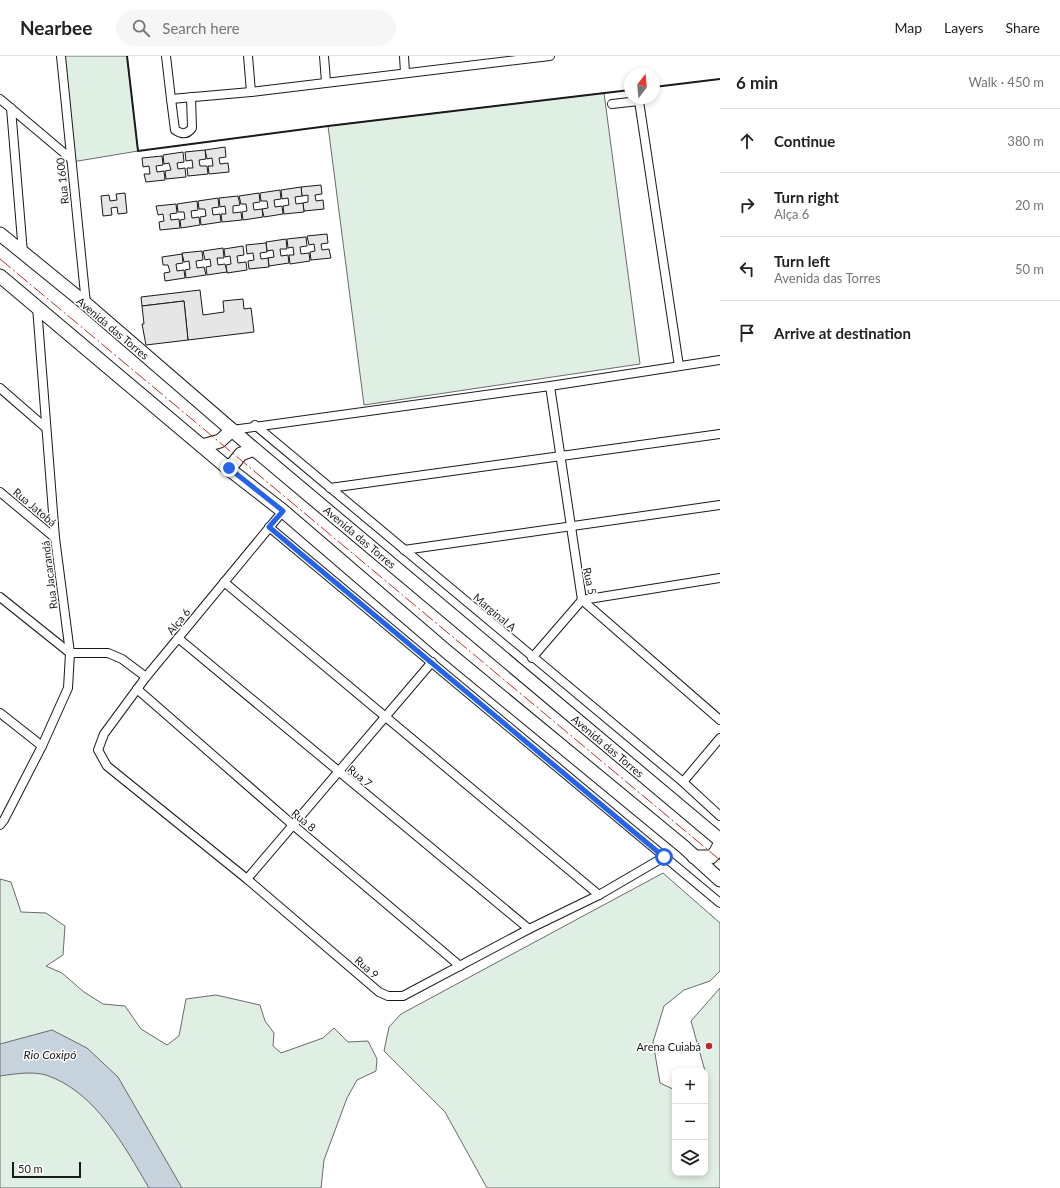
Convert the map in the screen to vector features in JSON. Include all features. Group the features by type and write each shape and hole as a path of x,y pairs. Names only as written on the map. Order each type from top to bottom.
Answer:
{"main road":[{"name":"Avenida das Torres","path":"0,234 86,304 254,449 720,840"},
{"path":"0,276 202,446 283,511 446,652 684,847 720,880"},
{"path":"202,446 220,441 232,430"},
{"path":"229,468 241,454 254,449"},
{"path":"694,857 711,857 716,852 720,844"}],"street":[{"name":"Rua 1600","path":"61,56 70,158 86,304"},
{"path":"166,56 175,130 180,133 185,134 192,128 191,97"},
{"path":"248,56 251,92"},
{"path":"324,56 326,82"},
{"path":"404,56 405,73"},
{"path":"171,99 251,92 405,73 481,60 550,56"},
{"path":"0,99 70,158"},
{"path":"612,104 639,101 679,366"},
{"path":"10,108 23,253"},
{"name":"Rua Jacarandá","path":"0,825 42,746 68,688 70,653 55,538 37,306"},
{"path":"232,430 255,425 550,386 720,360"},
{"name":"Rua 5","path":"550,386 561,454 569,526 582,600 720,720"},
{"path":"0,388 46,428"},
{"name":"Marginal A","path":"255,425 532,658 683,782 720,816"},
{"path":"330,488 561,454 720,434"},
{"name":"Rua Jatobá","path":"0,492 55,538"},
{"path":"404,550 720,505"},
{"name":"Alça 6","path":"98,750 104,734 146,677 283,511"},
{"path":"269,527 720,903"},
{"path":"532,658 582,600 720,578"},
{"path":"224,582 599,895"},
{"path":"0,597 70,653 108,654 122,659 146,677"},
{"name":"Rua 7","path":"178,638 529,929"},
{"path":"247,879 432,662"},
{"name":"Rua 8","path":"137,689 293,825 460,966"},
{"path":"0,714 42,746"},
{"path":"683,782 720,738"},
{"name":"Rua 9","path":"98,750 107,766 247,879 379,992 388,996 403,996 529,929 599,895 664,857"}],"green space":[{"path":"62,56 127,56 138,151 72,162"},
{"path":"604,93 640,364 364,405 328,126"},
{"path":"663,873 720,923 720,971 710,981 684,990 664,1006 653,1042 660,1083 672,1089 672,1176 708,1176 708,1068 704,1068 691,1021 720,988 720,1188 487,1188 445,1112 384,1051 389,1027 401,1014"},
{"path":"0,879 11,882 21,912 46,913 65,926 63,955 46,966 62,973 84,992 103,1004 125,1006 141,1029 167,1045 179,1036 186,999 216,995 260,1005 265,1021 274,1033 273,1046 281,1053 323,1038 334,1028 348,1042 368,1041 377,1059 376,1071 357,1080 347,1098 324,1160 321,1188 0,1188"}],"water":[{"name":"Rio Coxipó","path":"52,1030 87,1048 118,1077 182,1188 149,1188 119,1138 107,1122 80,1094 64,1083 46,1075 35,1073 0,1076 0,1044"}],"building":[{"path":"225,147 226,157 219,158 220,164 228,163 229,172 209,174 208,166 213,166 212,158 207,159 205,150"},
{"path":"205,150 206,159 199,160 200,166 207,166 208,174 188,176 187,168 193,168 192,160 186,161 185,152"},
{"path":"183,152 184,162 177,163 178,169 185,168 186,177 166,179 165,171 171,170 169,163 164,164 163,155"},
{"path":"162,156 163,165 156,166 157,172 164,171 165,180 146,182 144,174 150,174 149,166 143,167 142,158"},
{"path":"321,185 322,194 315,195 316,201 323,200 324,209 304,211 303,203 308,202 308,195 302,196 301,187"},
{"path":"301,187 302,196 295,197 296,204 303,203 304,212 284,214 283,206 289,205 288,198 282,199 281,190"},
{"path":"280,190 281,199 274,200 275,207 282,206 283,214 264,217 262,209 268,208 267,201 261,201 260,193"},
{"path":"125,193 127,213 118,214 117,207 111,208 112,215 103,216 101,196 109,195 110,201 117,200 116,194"},
{"path":"259,193 260,202 253,203 254,210 262,209 263,217 243,220 242,212 247,211 246,204 241,204 239,196"},
{"path":"238,196 240,205 233,206 233,213 241,212 242,220 222,222 221,214 226,214 225,206 220,207 219,198"},
{"path":"218,198 219,207 212,208 213,215 220,214 221,222 201,225 200,217 206,216 205,209 199,209 198,201"},
{"path":"197,201 198,210 191,211 192,218 199,217 200,225 181,228 180,220 185,219 184,212 178,212 177,204"},
{"path":"176,204 177,213 170,214 171,220 179,219 180,228 160,230 159,222 164,221 163,214 158,215 156,206"},
{"path":"327,234 328,243 321,244 322,250 329,249 331,258 311,260 310,252 315,251 314,244 309,245 307,236"},
{"path":"306,237 307,246 300,247 301,254 309,253 310,261 290,264 289,255 294,255 293,247 288,248 287,239"},
{"path":"286,239 287,249 280,249 281,256 288,255 289,263 269,266 268,258 274,257 273,250 267,251 266,242"},
{"path":"266,243 267,252 260,253 261,259 268,258 269,267 249,269 248,261 254,260 253,253 247,254 246,245"},
{"path":"243,246 244,255 237,256 238,263 246,262 247,270 227,273 226,265 231,264 230,256 225,257 224,249"},
{"path":"223,248 224,258 217,258 218,265 225,264 227,272 207,275 206,267 211,266 210,259 205,260 203,251"},
{"path":"202,251 203,260 196,261 197,268 204,267 206,275 186,278 185,270 190,269 189,261 184,262 182,253"},
{"path":"182,254 183,263 176,264 177,271 184,270 185,278 165,281 164,273 170,272 168,265 163,265 162,257"},
{"path":"200,290 203,315 224,312 223,301 243,299 244,309 251,308 254,332 188,340 184,301 142,306 141,297"},
{"path":"184,301 188,340 146,345 142,324 144,324 142,306"}],"wall":[{"path":"127,56 138,151 328,126 624,91"},
{"path":"660,86 720,79"}],"power":[{"path":"0,259 720,860"}],"place":[{"name":"Arena Cuiabá","path":"709,1046"}],"route":[{"path":"229,468 283,511 269,527 664,857"}]}
